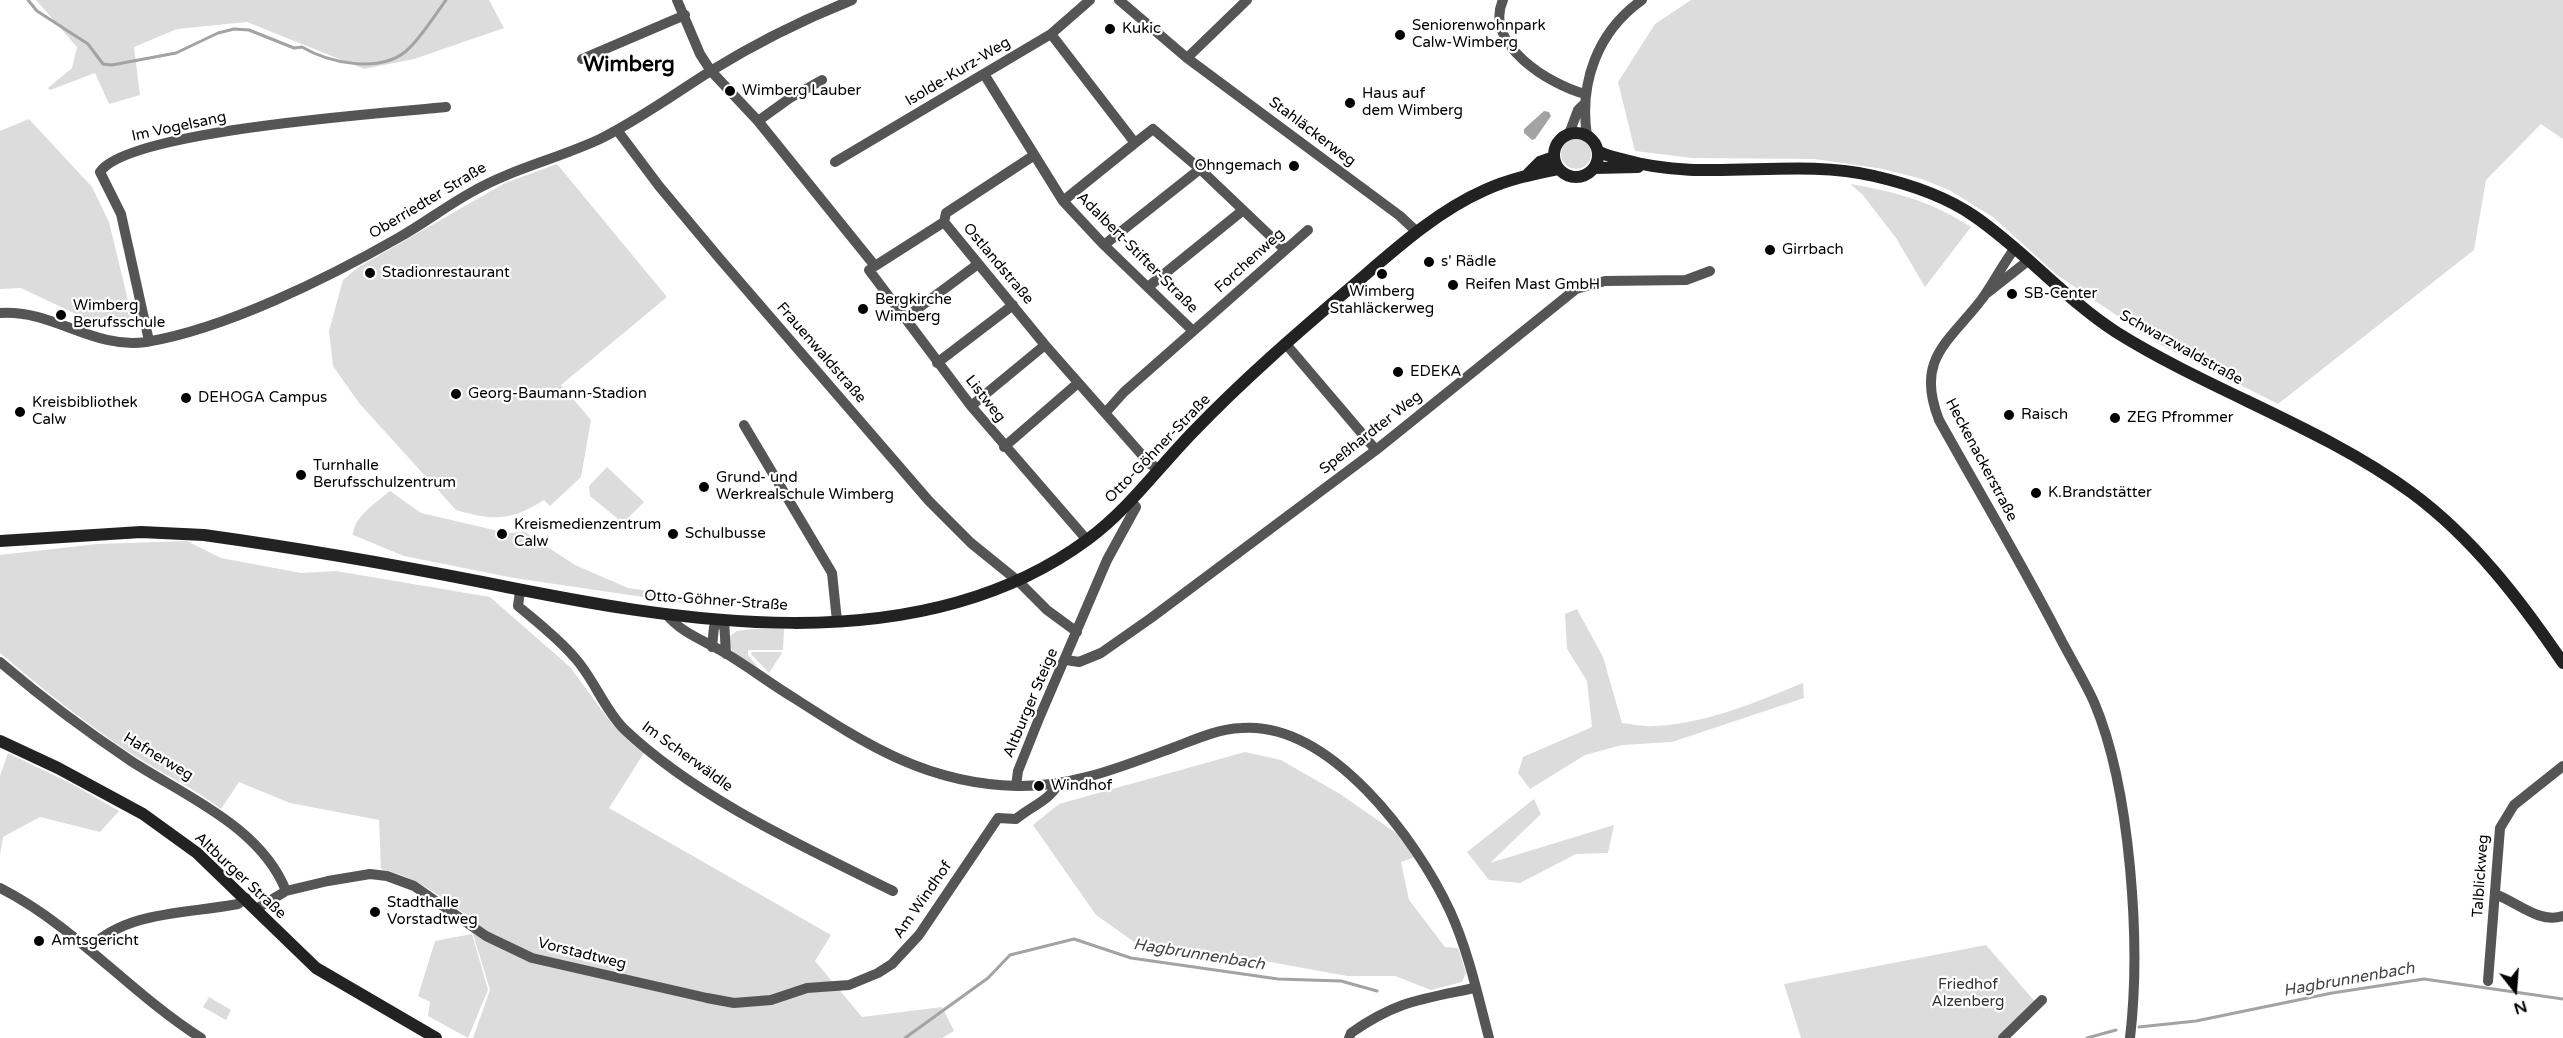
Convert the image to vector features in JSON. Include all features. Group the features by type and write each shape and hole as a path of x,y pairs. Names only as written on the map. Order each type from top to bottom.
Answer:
{"street":[{"name":"Ostlandstraße","path":"677,0 700,54 711,71 758,121 875,266 944,222 1078,383 1150,464 1160,469"},
{"name":"Oberriedter Straße","path":"0,313 24,314 48,319 107,341 129,344 196,329 282,296 399,238 493,180 589,144 617,130 762,42 852,0"},
{"name":"Isolde-Kurz-Weg","path":"835,162 1051,34 1090,0"},
{"name":"Stahläckerweg","path":"1119,0 1187,58 1400,216 1417,232"},
{"path":"1503,0 1500,26 1513,50 1554,82 1584,99"},
{"path":"1569,134 1584,99 1591,67 1602,46 1629,9 1642,0"},
{"path":"1187,58 1241,2"},
{"path":"582,59 685,15"},
{"path":"1051,34 1135,143"},
{"name":"Adalbert-Stifter-Straße","path":"984,74 1063,201 1104,246 1193,331"},
{"path":"758,121 775,107 822,80"},
{"path":"1584,99 1587,136 1598,151 1646,166"},
{"name":"Im Vogelsang","path":"148,341 121,214 100,172 106,164 128,153 264,124 447,106"},
{"path":"1063,201 1135,143 1151,126 1284,249"},
{"name":"Frauenwaldstraße","path":"617,130 720,259 929,501 970,543 1018,581"},
{"path":"1587,136 1578,133 1569,134 1559,140 1556,163 1569,177 1576,177 1589,173 1594,168 1598,151"},
{"path":"944,222 946,213 1033,156"},
{"name":"Otto-Göhner-Straße","path":"0,541 174,532 270,544 520,591 666,614 724,620 776,623 837,621 886,617 934,608 979,596 1018,581 1087,540 1131,501 1195,430 1285,343 1417,232 1484,190 1556,163"},
{"path":"1594,168 1646,166"},
{"name":"Schwarzwaldstraße","path":"1646,166 1694,172 1803,168 1872,175 1924,190 1958,207 2015,248 2077,303 2117,332 2354,457 2414,494 2461,536 2502,580 2563,663"},
{"path":"1104,246 1200,169"},
{"path":"1148,287 1242,211"},
{"name":"Forchenweg","path":"1106,412 1284,249 1308,230"},
{"name":"Heckenackerstraße","path":"2015,248 1984,295 1936,354 1930,379 1932,401 1939,420 2029,579 2094,702 2118,784 2132,909 2130,1038"},
{"name":"Heckenackerstraße","path":"1984,295 2029,260"},
{"path":"905,318 978,264"},
{"name":"Listweg","path":"869,270 937,363 1004,447 1087,540"},
{"name":"Speßhardter Weg","path":"1066,660 1079,662 1101,653 1376,450 1576,289 1605,281 1686,280 1710,271"},
{"path":"937,363 1013,305"},
{"path":"1285,343 1376,450"},
{"path":"971,406 1045,345"},
{"path":"1004,447 1078,383"},
{"path":"744,424 832,573 837,621"},
{"name":"Altburger Steige","path":"1016,786 1018,771 1107,560 1136,507 1131,501"},
{"path":"1018,581 1047,610 1077,632"},
{"name":"Im Scherwäldle","path":"520,591 518,606 576,659 622,726 636,740 731,807 806,849 893,891"},
{"name":"Am Windhof","path":"666,614 675,626 726,654 846,732 895,759 952,779 1016,786 1058,784 1107,772 1222,731 1259,728 1294,737 1332,761 1377,801 1411,842 1451,914 1489,1038"},
{"path":"712,647 714,627 724,620"},
{"path":"724,620 726,654"},
{"name":"Hafnerweg","path":"0,662 66,716 147,771 212,809 247,840 279,874 286,891"},
{"name":"Altburger Straße","path":"0,741 67,773 143,814 197,853 316,968 421,1033 436,1038"},
{"name":"Talblickweg","path":"2488,981 2500,828 2514,805 2563,766"},
{"name":"Am Windhof","path":"784,996 807,988 849,985 892,964 920,935 998,818 1016,819 1032,805 1053,795 1058,784"},
{"name":"Vorstadtweg","path":"256,909 286,891 370,874 387,876 414,886 486,936 532,958 657,988 734,1003 771,1000 784,996"},
{"path":"0,888 31,904 88,948 169,1018 201,1038"},
{"path":"2495,894 2549,919 2563,916"},
{"path":"88,948 102,935 137,920 238,904 246,898"},
{"path":"1349,1038 1351,1033 1375,1016 1403,1002 1474,988"},
{"path":"2003,1038 2042,1000"}],"green space":[{"path":"36,0 489,0 504,28 414,59 364,69 247,22 177,29 134,47 140,95 109,104 95,73 50,90 48,88 72,68 77,47"},
{"path":"1691,0 2563,0 2563,139 2541,124 2486,180 2474,250 2278,404 2159,344 2057,275 1993,217 1949,190 1922,179 1883,169 1815,159 1692,158 1635,151 1618,82 1655,24"},
{"path":"29,119 92,187 109,222 133,321 124,328 91,321 21,288 0,289 0,131"},
{"path":"1576,139 1582,140 1590,148 1590,160 1582,168 1576,169 1570,168 1562,160 1561,154 1562,148 1570,140"},
{"path":"557,164 667,297 561,385 591,420 581,477 550,506 544,500 522,512 502,517 481,516 456,510 359,403 333,366 329,331 343,280 357,268 505,183"},
{"path":"1850,184 1883,190 1913,199 1941,210 1971,227 1925,287 1896,238 1862,194"},
{"path":"607,467 644,502 623,523 590,496 589,486"},
{"path":"390,491 421,513 507,533 525,532 575,565 628,588 692,597 691,604 514,578 404,556 353,535 361,516"},
{"path":"187,541 221,558 301,573 336,571 490,597 570,667 612,724 644,753 609,808 831,935 815,961 862,1017 942,1007 954,1031 942,1038 473,1038 490,990 473,934 477,923 420,884 381,869 379,820 290,803 239,782 221,809 100,732 0,653 0,555 97,544"},
{"path":"1577,609 1603,657 1622,723 1650,726 1712,717 1803,683 1804,698 1672,742 1622,745 1585,755 1530,789 1518,773 1523,757 1592,727 1587,681 1567,649 1565,614"},
{"path":"784,629 783,650 748,650 748,655 761,671 739,657 729,642 730,636 737,631"},
{"path":"752,652 782,653 769,673 751,654"},
{"path":"1245,752 1281,760 1340,794 1399,835 1415,857 1401,862 1409,900 1445,947 1458,948 1466,973 1462,982 1431,990 1395,976 1347,976 1237,956 1140,946 1096,915 1033,825 1059,804"},
{"path":"8,753 72,784 119,811 100,832 40,817 3,837 0,855 0,776"},
{"path":"1534,799 1541,814 1490,863 1614,825 1608,853 1576,854 1520,883 1489,880 1467,852"},
{"path":"472,934 488,990 468,1038 428,1016 430,1002 418,996 435,941"},
{"name":"Friedhof Alzenberg","path":"1986,945 2037,1004 2002,1038 1801,1038 1784,984"},
{"path":"209,997 231,1010 226,1020 203,1007"}],"shaded area":[{"path":"1544,111 1549,112 1551,116 1532,140 1524,133 1524,129"}],"waterway":[{"path":"28,0 37,11 88,44 103,64 112,65 176,53 218,33 234,29 249,30 294,48 302,47 339,61 368,64 381,62 405,52 421,35 446,0"},
{"name":"Hagbrunnenbach","path":"905,1038 988,978 1010,955 1074,939 1131,958 1278,979 1341,981 1377,991"},
{"name":"Hagbrunnenbach","path":"2139,1027 2196,1021 2332,993 2424,979 2563,999"},
{"name":"Hagbrunnenbach","path":"2087,1038 2116,1030"}],"place":[{"name":"Kukic","path":"1110,29"},
{"name":"Seniorenwohnpark Calw-Wimberg","path":"1400,35"},
{"name":"Wimberg Lauber","path":"730,91"},
{"name":"Haus auf dem Wimberg","path":"1350,103"},
{"name":"Ohngemach","path":"1294,166"},
{"name":"Girrbach","path":"1770,250"},
{"name":"s' Rädle","path":"1429,262"},
{"name":"Stadionrestaurant","path":"370,273"},
{"name":"Wimberg Stahläckerweg","path":"1382,274"},
{"name":"Reifen Mast GmbH","path":"1453,285"},
{"name":"SB-Center","path":"2012,294"},
{"name":"Bergkirche Wimberg","path":"863,309"},
{"name":"Wimberg Berufsschule","path":"61,315"},
{"name":"EDEKA","path":"1398,372"},
{"name":"Georg-Baumann-Stadion","path":"456,394"},
{"name":"DEHOGA Campus","path":"186,398"},
{"name":"Kreisbibliothek Calw","path":"20,412"},
{"name":"Raisch","path":"2009,415"},
{"name":"ZEG Pfrommer","path":"2115,418"},
{"name":"Turnhalle Berufsschulzentrum","path":"301,475"},
{"name":"Grund- und Werkrealschule Wimberg","path":"704,487"},
{"name":"K.Brandstätter","path":"2036,493"},
{"name":"Kreismedienzentrum Calw","path":"502,534"},
{"name":"Schulbusse","path":"673,534"},
{"name":"Windhof","path":"1039,786"},
{"name":"Stadthalle Vorstadtweg","path":"375,912"},
{"name":"Amtsgericht","path":"39,941"}],"district":[{"name":"Wimberg","path":"629,65"}]}
